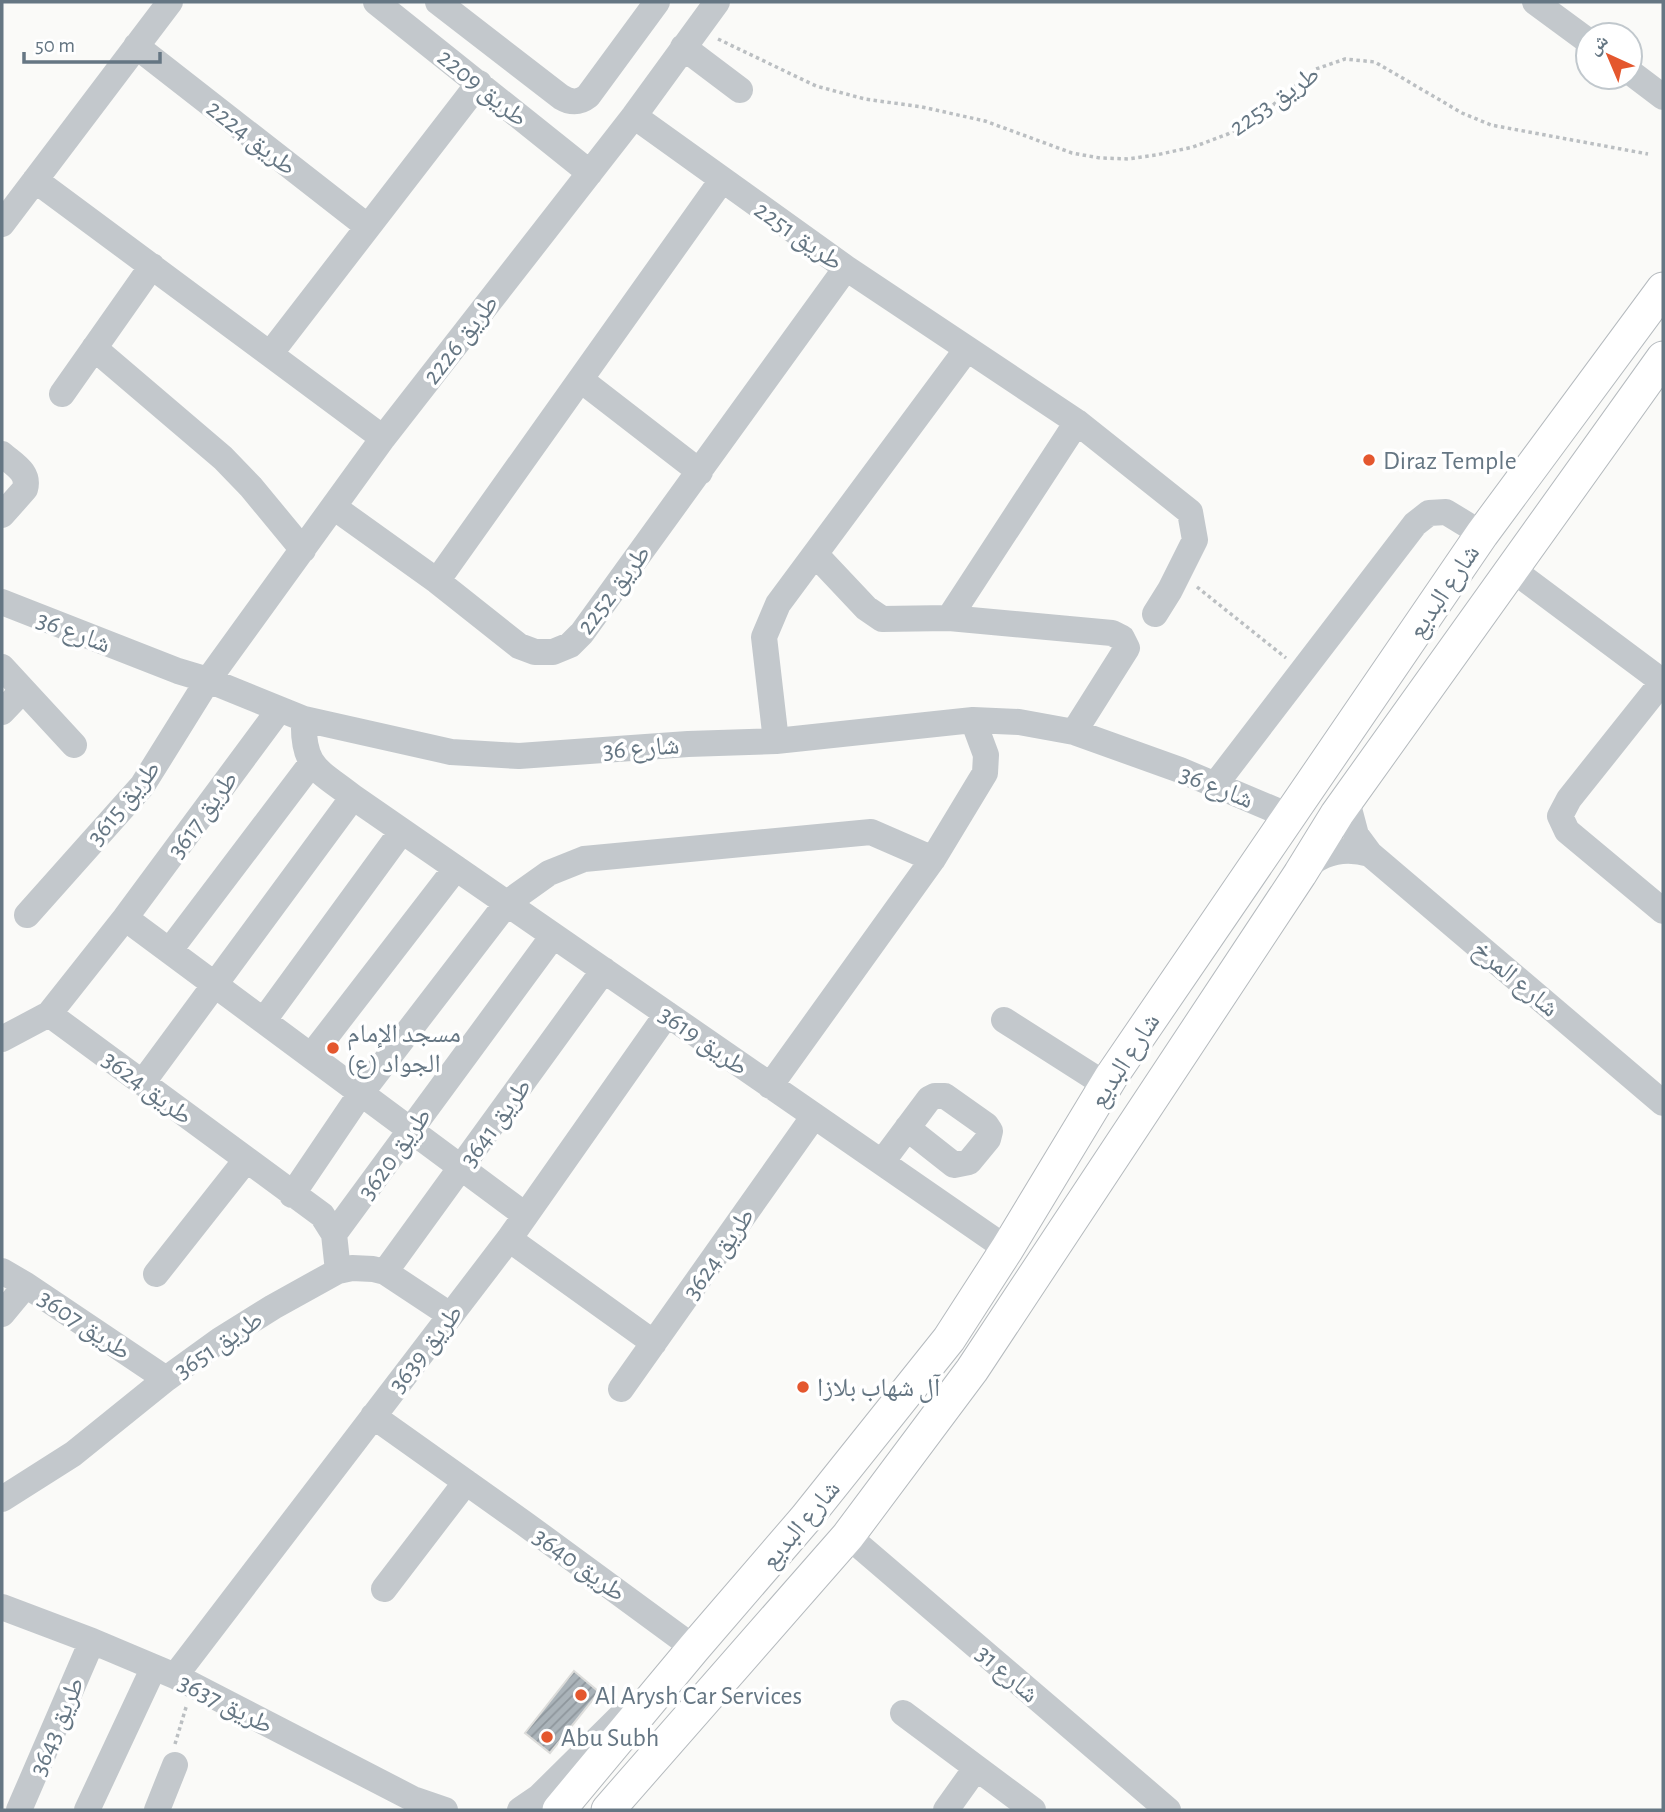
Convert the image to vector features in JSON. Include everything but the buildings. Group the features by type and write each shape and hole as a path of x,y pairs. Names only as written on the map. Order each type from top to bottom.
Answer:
{"main road":[{"name":"شارع البديع","path":"559,1810 806,1518 949,1339 1106,1085 1482,534 1663,289"},
{"name":"شارع البديع","path":"608,1810 848,1536 972,1370 1347,801 1663,358"}],"street":[{"path":"2,225 170,2"},
{"name":"طريق 2209","path":"376,2 590,173"},
{"path":"438,2 561,97 572,102 584,100 589,96 657,2"},
{"name":"طريق 2226","path":"208,680 335,508 383,438 634,117 717,2"},
{"path":"1535,2 1574,31"},
{"path":"690,38 740,90"},
{"name":"طريق 2224","path":"136,46 368,227"},
{"path":"270,354 480,83"},
{"path":"1644,83 1663,97"},
{"name":"طريق 2251","path":"634,117 846,268 1077,422 1190,512 1195,540 1155,614"},
{"path":"35,180 383,438"},
{"path":"437,581 722,180"},
{"path":"62,394 152,266"},
{"name":"طريق 2252","path":"335,508 437,581 519,646 544,653 562,650 582,633 846,268"},
{"path":"94,348 223,458 303,550"},
{"path":"776,741 764,637 778,604 967,349"},
{"path":"581,380 700,472"},
{"path":"949,618 1077,422"},
{"path":"2,454 24,473 27,484 2,515"},
{"path":"1215,785 1415,524 1429,513 1446,512 1482,534"},
{"path":"816,555 866,608 882,619 949,618 1112,633 1122,638 1127,648 1074,732"},
{"path":"1513,570 1663,681 1569,799 1560,816 1567,831 1661,904"},
{"name":"شارع 36","path":"2,602 304,719 451,752 519,756 688,744 776,741 973,720 1019,722 1074,732 1289,816"},
{"path":"2,667 74,745"},
{"name":"طريق 3615","path":"27,915 142,786 208,680"},
{"path":"2,712 23,690"},
{"name":"طريق 3617","path":"49,1014 125,918 279,710"},
{"path":"170,950 311,764 303,742 304,719"},
{"path":"770,1086 933,859 985,773 986,755 973,720"},
{"name":"طريق 3619","path":"311,764 353,797 1007,1249"},
{"path":"143,1082 353,797"},
{"name":"شارع المرخ","path":"1347,801 1351,824 1370,854 1663,1103"},
{"path":"264,1020 402,831"},
{"path":"292,1195 361,1093 507,903 549,873 584,859 871,832 933,859"},
{"path":"1300,874 1326,854 1348,850 1370,854"},
{"path":"311,1056 456,867"},
{"path":"125,918 525,1215"},
{"name":"طريق 3620","path":"334,1234 554,936"},
{"name":"طريق 3641","path":"385,1272 604,970"},
{"path":"2,1039 49,1014"},
{"name":"طريق 3624","path":"49,1014 322,1216 334,1234"},
{"name":"طريق 3639","path":"174,1677 509,1239 667,1014"},
{"path":"1004,1020 1106,1085"},
{"name":"طريق 3624","path":"621,1389 814,1116"},
{"path":"882,1162 907,1128"},
{"path":"156,1274 246,1160"},
{"path":"334,1234 338,1271"},
{"path":"509,1239 654,1343"},
{"name":"طريق 3651","path":"2,1499 73,1454 166,1379 220,1340 262,1313 338,1271 352,1268 385,1272 450,1315"},
{"name":"طريق 3607","path":"2,1271 166,1379"},
{"path":"2,1314 26,1285"},
{"name":"طريق 3640","path":"373,1416 694,1648"},
{"path":"384,1589 466,1482"},
{"name":"شارع 31","path":"848,1536 1168,1810"},
{"name":"طريق 3637","path":"2,1607 92,1641 174,1677 411,1805 445,1810"},
{"name":"طريق 3643","path":"19,1810 92,1641"},
{"path":"520,1810 539,1797 602,1733 694,1648"},
{"path":"87,1810 174,1677"},
{"path":"903,1713 1033,1810"},
{"path":"157,1810 174,1765"},
{"path":"946,1810 976,1768"}],"path":[{"name":"طريق 2253","path":"690,38 816,86 865,99 933,109 985,121 1073,153 1100,158 1128,159 1156,155 1193,147 1228,134 1261,115 1315,69 1345,59 1375,62 1462,113 1491,125 1648,154"},
{"path":"1179,572 1302,671"},
{"path":"174,1677 174,1765"}],"place":[{"name":"Diraz Temple","path":"1369,460"},
{"name":"مسجد الإمام الجواد (ع)","path":"333,1048"},
{"name":"آل شهاب بلازا","path":"803,1387"},
{"name":"Al Arysh Car Services","path":"581,1695"},
{"name":"Abu Subh","path":"547,1737"}]}
